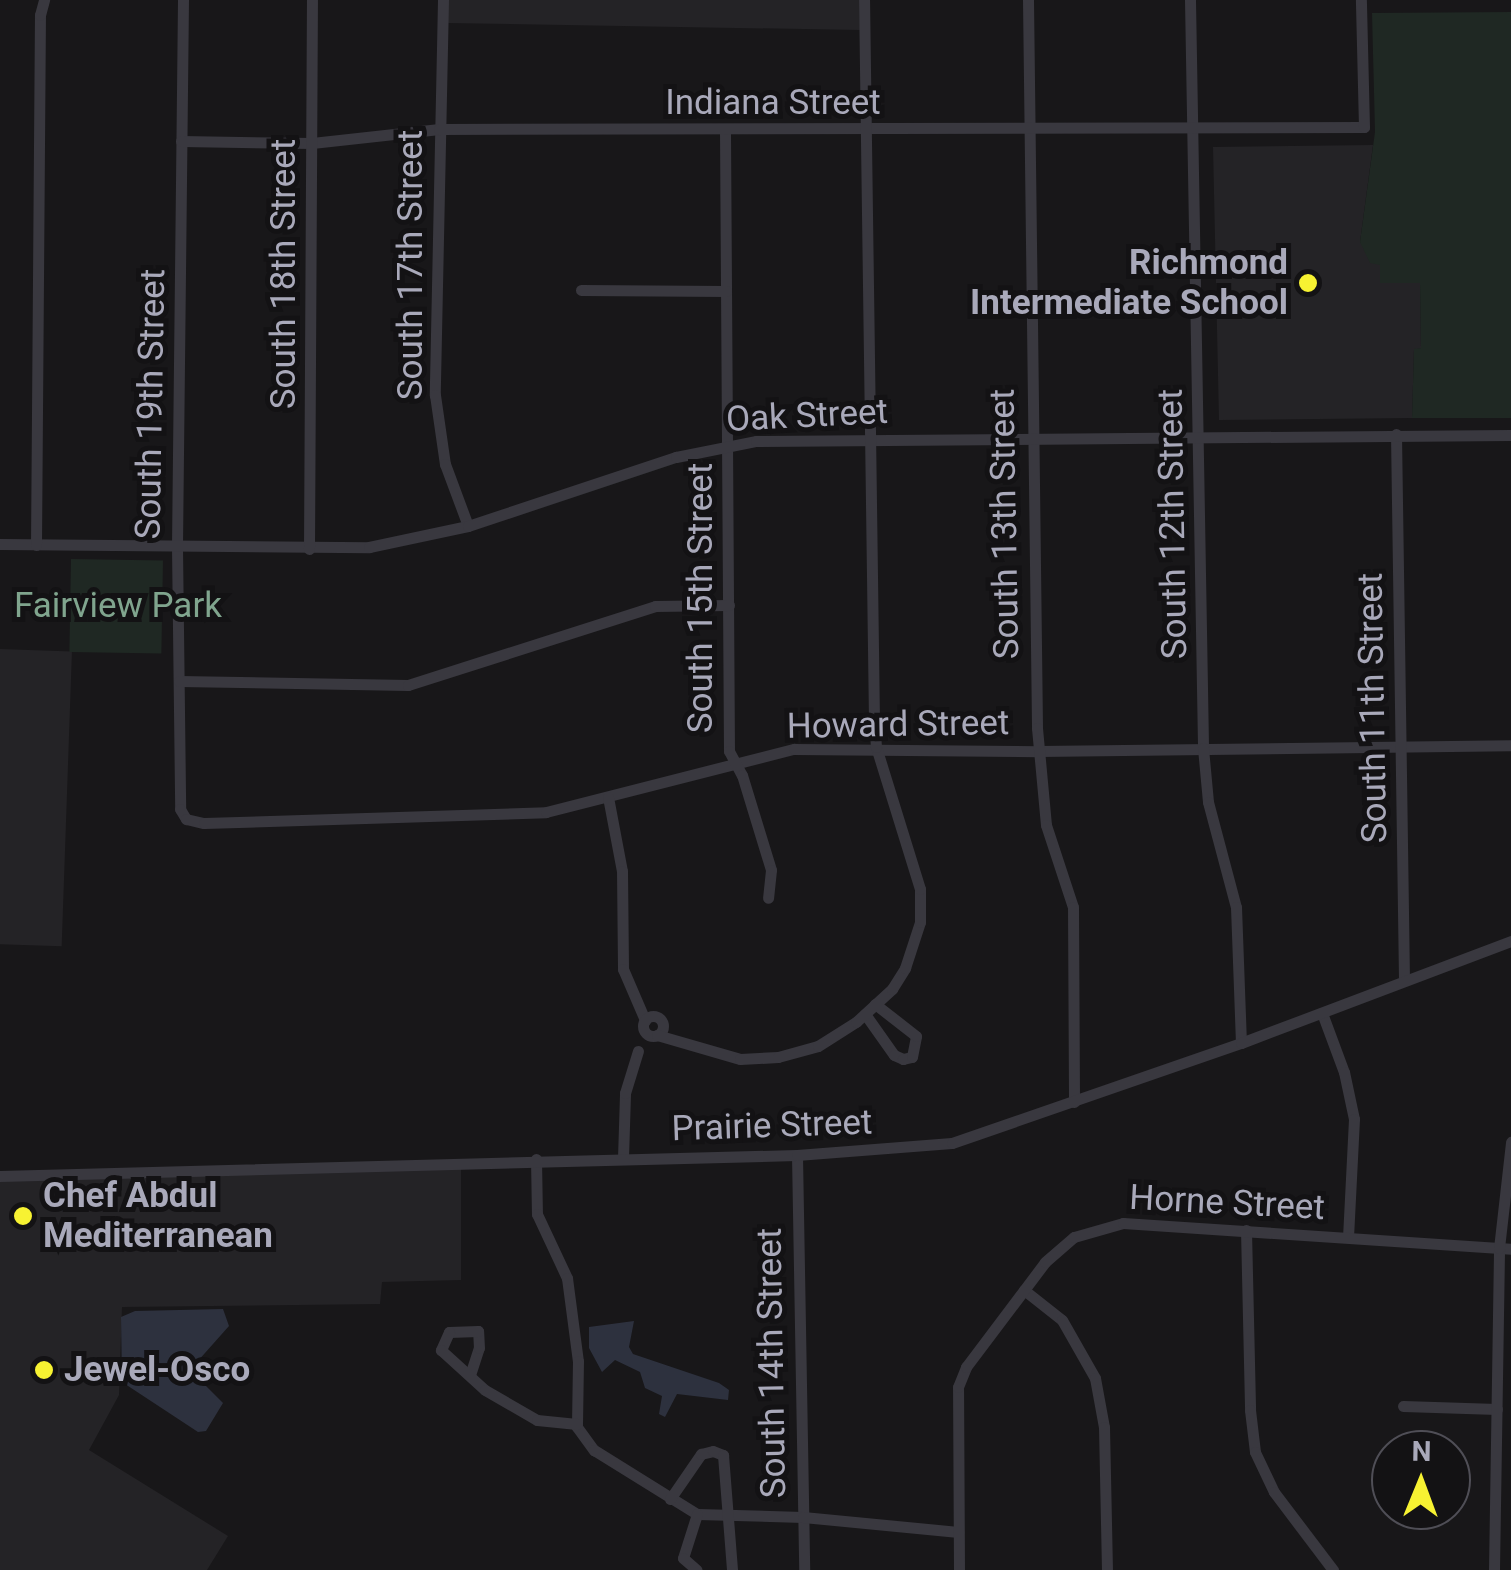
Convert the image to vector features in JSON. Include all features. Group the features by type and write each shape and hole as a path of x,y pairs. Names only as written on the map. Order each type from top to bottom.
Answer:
{"street":[{"path":"36,544 40,14 44,0"},
{"name":"South 19th Street","path":"180,809 176,547 183,0"},
{"name":"South 18th Street","path":"310,549 312,0"},
{"name":"South 17th Street","path":"443,0 435,396 446,464 468,526"},
{"path":"608,796 622,871 622,955 634,994 653,1026 682,1042 740,1059 778,1057 818,1046 870,1009 905,968 916,940 921,908 916,870 876,747 868,438 864,0"},
{"name":"South 13th Street","path":"1028,0 1030,437 1039,751 1046,825 1073,907 1074,1102"},
{"name":"South 12th Street","path":"1190,0 1203,748 1208,802 1236,906 1241,1043"},
{"name":"Indiana Street","path":"182,141 312,143 439,129 725,132 1364,125 1361,0"},
{"name":"South 15th Street","path":"725,132 729,752 772,870 768,898"},
{"path":"581,290 726,291"},
{"name":"South 11th Street","path":"1396,434 1404,982"},
{"name":"Oak Street","path":"0,544 310,549 398,542 468,526 648,465 728,444 868,438 1511,436"},
{"path":"178,681 408,685 655,606 728,605"},
{"name":"Howard Street","path":"180,809 186,819 204,823 546,812 794,749 1039,751 1511,746"},
{"name":"Prairie Street","path":"0,1176 797,1155 952,1144 1241,1043 1511,941"},
{"path":"870,1009 916,1036 912,1057 894,1055 870,1009"},
{"path":"1322,1013 1348,1086 1354,1119 1348,1238"},
{"path":"622,1158 625,1093 638,1051 653,1026"},
{"path":"1494,1570 1497,1409 1511,1142"},
{"name":"South 14th Street","path":"797,1155 804,1570"},
{"path":"536,1159 537,1214 567,1278 578,1361 577,1424 580,1435 594,1450 697,1514 726,1518 803,1517 958,1532"},
{"name":"Horne Street","path":"958,1570 958,1387 966,1367 1059,1248 1106,1225 1246,1230 1505,1249"},
{"path":"1246,1230 1250,1410 1255,1452 1274,1492 1334,1570"},
{"path":"1024,1290 1075,1338 1098,1389 1104,1427 1107,1570"},
{"path":"470,1375 537,1420 577,1424"},
{"path":"1404,1406 1497,1409"},
{"path":"670,1500 700,1454 713,1450 723,1455 732,1570"},
{"path":"697,1514 682,1558 698,1570"}],"shaded area":[{"path":"447,0 859,0 860,30 446,23"},
{"name":"Richmond Intermediate School","path":"1373,145 1360,242 1380,264 1420,283 1421,348 1414,350 1412,418 1219,420 1213,147"},
{"path":"0,649 72,652 62,946 0,944"},
{"path":"461,1165 461,1280 382,1282 380,1304 122,1307 119,1395 89,1450 228,1536 207,1570 0,1570 0,1181"}],"green space":[{"path":"1511,12 1511,418 1412,418 1414,349 1421,348 1420,283 1380,283 1380,265 1370,263 1360,242 1375,132 1372,13"},
{"name":"Fairview Park","path":"71,559 163,561 161,654 69,652"}],"water":[{"path":"223,1309 229,1326 197,1362 200,1380 223,1403 206,1431 198,1432 122,1382 121,1317 135,1311"},
{"path":"634,1321 629,1347 633,1354 719,1383 729,1390 728,1400 677,1394 665,1417 659,1414 662,1396 645,1388 640,1372 615,1360 602,1372 589,1348 589,1327"}],"place":[{"name":"Richmond Intermediate School","path":"1308,283"},
{"name":"Chef Abdul Mediterranean","path":"23,1216"},
{"name":"Jewel-Osco","path":"44,1370"}]}
